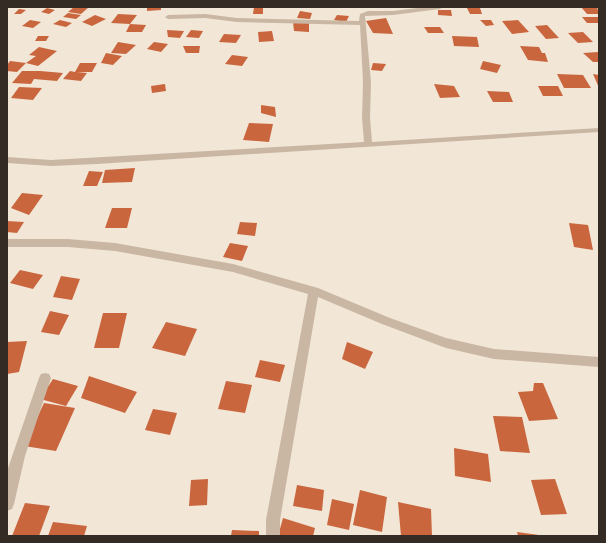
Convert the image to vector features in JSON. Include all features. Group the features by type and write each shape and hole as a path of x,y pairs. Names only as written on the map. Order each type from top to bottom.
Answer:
{"street":[{"path":"368,145 366,118 366,67 362,15 365,13 393,13 440,7"},
{"path":"168,17 205,16 254,21 362,23"},
{"path":"7,160 44,163 97,161 599,130"},
{"path":"7,243 68,243 115,247 233,268 314,290 386,321 446,343 494,354 599,362"},
{"path":"273,536 273,520 314,290"},
{"path":"7,504 12,475 22,441 45,378"}],"building":[{"path":"74,7 89,7 81,14 68,12"},
{"path":"147,7 161,7 161,10 147,11"},
{"path":"254,7 263,7 263,14 253,14"},
{"path":"581,7 597,7 599,14 587,14"},
{"path":"47,8 55,10 49,14 41,12"},
{"path":"467,8 480,8 482,14 470,14"},
{"path":"19,9 26,10 21,14 14,14"},
{"path":"438,10 451,10 452,16 438,15"},
{"path":"300,11 312,13 310,19 297,18"},
{"path":"68,13 81,15 76,19 63,17"},
{"path":"118,14 137,15 130,24 111,23"},
{"path":"95,15 106,19 92,26 82,22"},
{"path":"337,15 349,16 346,22 334,20"},
{"path":"582,17 599,17 599,23 587,23"},
{"path":"386,18 393,34 373,33 366,21"},
{"path":"30,20 41,22 33,28 22,26"},
{"path":"60,20 72,23 66,27 53,24"},
{"path":"480,20 491,20 494,25 486,26"},
{"path":"518,20 529,32 512,34 502,21"},
{"path":"293,22 309,23 309,32 294,31"},
{"path":"130,24 146,25 142,32 126,32"},
{"path":"547,25 559,38 546,39 535,26"},
{"path":"424,27 440,27 444,33 428,33"},
{"path":"167,30 184,31 180,38 168,37"},
{"path":"191,30 203,31 199,38 186,37"},
{"path":"272,31 274,41 259,42 258,32"},
{"path":"583,32 593,42 578,43 568,33"},
{"path":"224,34 241,35 236,43 219,42"},
{"path":"38,36 49,36 46,41 35,41"},
{"path":"452,36 477,37 479,47 454,46"},
{"path":"118,42 136,45 126,54 111,53"},
{"path":"154,42 168,44 161,52 147,49"},
{"path":"183,46 200,46 199,53 186,53"},
{"path":"520,46 539,47 542,53 545,53 548,62 528,60"},
{"path":"39,47 57,51 38,66 26,63 36,56 29,55"},
{"path":"598,52 599,62 593,62 583,53"},
{"path":"106,53 122,56 113,65 101,63"},
{"path":"232,55 248,57 242,66 225,64"},
{"path":"10,61 26,63 17,72 7,71 7,65"},
{"path":"483,61 501,65 497,73 480,69"},
{"path":"80,63 97,63 92,72 77,72 87,73 81,81 63,79 70,71 75,72"},
{"path":"373,63 386,64 382,71 371,70"},
{"path":"22,71 63,73 57,81 34,79 31,84 12,83"},
{"path":"557,74 583,75 591,88 564,88"},
{"path":"593,74 599,75 599,88"},
{"path":"165,84 166,91 152,93 151,86"},
{"path":"434,84 454,86 460,97 440,98"},
{"path":"538,86 558,86 563,96 543,96"},
{"path":"19,87 42,88 33,100 11,98"},
{"path":"487,91 509,92 513,102 493,102"},
{"path":"261,105 275,107 276,117 261,113"},
{"path":"249,123 273,124 269,142 243,140"},
{"path":"135,168 132,182 102,183 105,170"},
{"path":"89,171 103,172 97,186 83,186"},
{"path":"22,193 43,195 29,215 11,208"},
{"path":"112,208 132,208 127,228 105,228"},
{"path":"7,221 24,222 17,233 7,232"},
{"path":"240,222 257,223 255,236 237,234"},
{"path":"569,223 588,225 593,250 574,247"},
{"path":"230,243 248,246 242,261 223,257"},
{"path":"20,270 43,275 33,289 10,283"},
{"path":"61,276 80,279 72,300 53,297"},
{"path":"50,311 69,315 59,335 41,332"},
{"path":"103,313 127,313 119,348 94,348"},
{"path":"166,322 197,329 185,356 152,348"},
{"path":"27,341 19,372 7,374 7,342"},
{"path":"347,342 373,352 365,369 342,359"},
{"path":"260,360 285,365 280,382 255,377"},
{"path":"89,376 137,392 125,413 81,398"},
{"path":"53,379 78,386 66,406 40,399"},
{"path":"226,381 252,385 245,413 218,409"},
{"path":"534,383 543,383 558,419 529,421 518,392 533,391"},
{"path":"44,403 75,408 56,451 24,446"},
{"path":"153,409 177,413 170,435 145,430"},
{"path":"493,416 522,417 530,453 500,451"},
{"path":"454,448 488,454 491,482 455,476"},
{"path":"208,479 207,505 189,506 191,480"},
{"path":"555,479 567,514 541,515 531,480"},
{"path":"297,485 324,490 322,511 293,506"},
{"path":"360,490 387,497 382,532 353,525"},
{"path":"332,499 354,504 349,530 327,525"},
{"path":"398,502 431,509 432,536 401,536"},
{"path":"25,503 50,506 39,536 12,536"},
{"path":"283,518 315,528 313,536 278,536"},
{"path":"53,522 87,526 84,536 48,536"},
{"path":"232,530 259,531 259,536 231,536"},
{"path":"517,532 539,535 539,536 518,536"}]}
